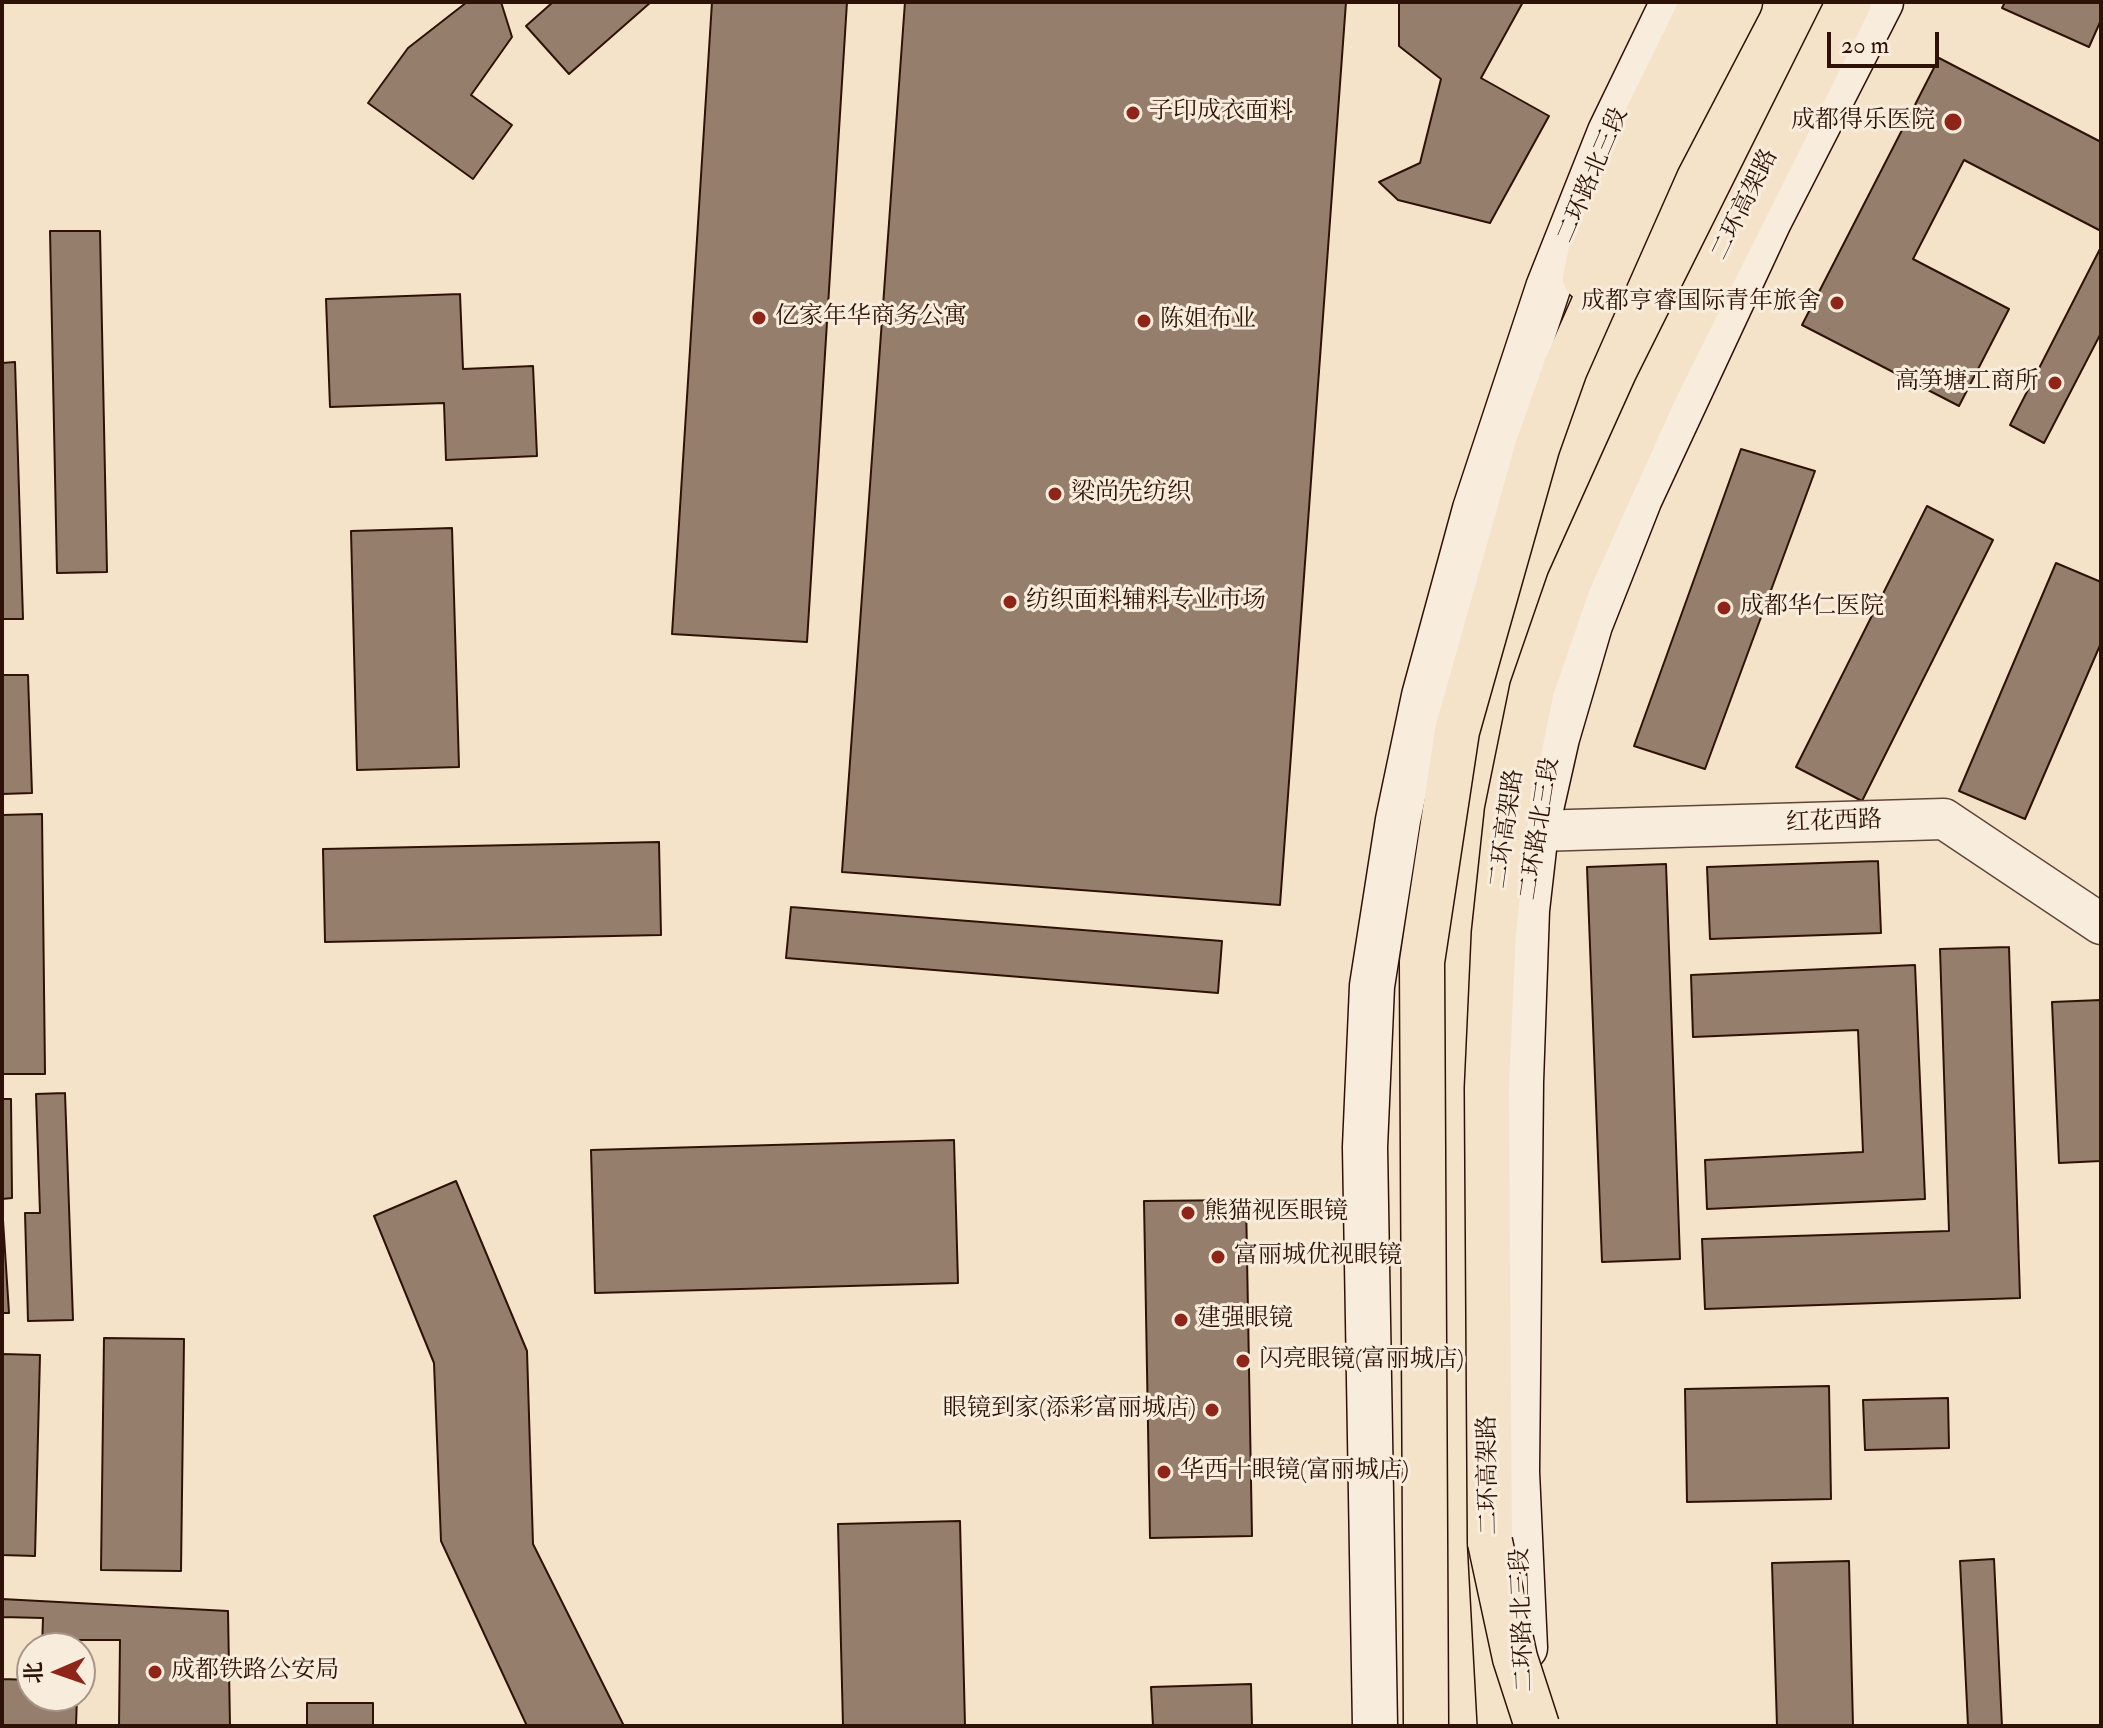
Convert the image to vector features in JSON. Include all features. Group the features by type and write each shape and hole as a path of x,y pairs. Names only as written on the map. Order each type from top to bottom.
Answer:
{"highway":[{"path":"1565,369 1598,216 1703,2"},
{"path":"1426,1726 1422,962 1457,731 1537,448 1565,369 1658,159 1740,2"},
{"name":"二环高架路","path":"1500,1726 1490,1542 1487,1088 1494,933 1507,812 1532,689 1569,582 1656,389 1849,2"},
{"path":"1490,1542 1515,1658 1537,1726"}],"main road":[{"name":"二环路北三段","path":"1375,1726 1365,1147 1372,986 1398,820 1424,696 1475,509 1548,288 1610,132 1673,2"},
{"name":"二环路北三段","path":"1528,1726 1518,1441 1521,1082 1527,910 1536,831 1557,738 1590,625 1640,498 1769,221 1881,2"}],"street":[{"name":"红花西路","path":"1536,831 1944,819 2101,924"}],"building":[{"path":"467,2 501,2 512,37 471,95 512,125 473,179 368,103 408,48"},
{"path":"553,2 651,2 569,74 526,26"},
{"name":"亿家年华商务公寓","path":"712,2 847,2 807,642 672,634"},
{"path":"905,2 1346,2 1280,905 842,872"},
{"path":"1399,2 1523,2 1481,78 1549,116 1490,223 1398,200 1379,182 1420,163 1441,79 1399,46"},
{"path":"2005,2 2101,2 2101,20 2089,47 2002,8"},
{"path":"1939,58 2101,142 2101,231 1964,160 1913,259 2009,309 1959,406 1802,325"},
{"path":"50,231 100,231 107,572 57,573"},
{"path":"2101,247 2101,333 2044,443 2010,425"},
{"path":"460,294 463,369 533,366 537,456 446,460 444,403 330,407 326,299"},
{"path":"15,362 23,619 2,619 2,363"},
{"name":"成都华仁医院","path":"1741,449 1815,471 1705,769 1634,746"},
{"path":"1927,506 1993,540 1862,801 1796,767"},
{"path":"452,528 459,767 357,770 351,531"},
{"path":"2056,563 2101,582 2101,643 2025,819 1959,791"},
{"path":"2,675 28,675 32,793 2,794"},
{"path":"42,814 45,1074 2,1074 2,815"},
{"path":"659,842 661,935 325,942 323,849"},
{"path":"1878,861 1881,933 1710,939 1707,867"},
{"path":"1666,864 1680,1259 1602,1262 1587,867"},
{"path":"791,907 1222,941 1218,993 786,958"},
{"path":"2009,947 2020,1298 1705,1309 1702,1239 1949,1231 1940,949"},
{"path":"1915,965 1925,1199 1707,1209 1705,1160 1863,1152 1858,1030 1693,1037 1691,975"},
{"path":"2101,1000 2101,1161 2059,1163 2052,1002"},
{"path":"65,1093 73,1320 28,1321 25,1213 40,1213 36,1094"},
{"path":"2,1099 11,1099 12,1198 2,1199"},
{"path":"954,1140 958,1283 595,1293 591,1150"},
{"path":"456,1181 527,1351 533,1544 624,1726 527,1726 441,1541 434,1363 374,1216"},
{"path":"1246,1200 1252,1536 1150,1538 1144,1201"},
{"path":"3,1220 9,1313 2,1313"},
{"path":"104,1338 184,1339 181,1571 101,1570"},
{"path":"2,1354 40,1355 35,1556 2,1555"},
{"path":"1829,1386 1831,1499 1687,1502 1685,1389"},
{"path":"1948,1398 1949,1448 1865,1450 1863,1400"},
{"path":"960,1521 965,1726 843,1726 838,1524"},
{"path":"1994,1559 2002,1726 1968,1726 1960,1561"},
{"path":"1849,1561 1853,1726 1777,1726 1772,1563"},
{"name":"成都铁路公安局","path":"2,1599 228,1611 230,1726 2,1726"},
{"path":"2,1617 43,1618 43,1632 16,1632 16,1679 2,1679"},
{"path":"96,1640 120,1640 119,1726 76,1726 76,1712 96,1712"},
{"path":"1251,1684 1252,1726 1153,1726 1151,1687"},
{"path":"307,1703 373,1703 373,1726 307,1726"}],"place":[{"name":"子印成衣面料","path":"1133,113"},
{"name":"成都得乐医院","path":"1953,122"},
{"name":"成都亨睿国际青年旅舍","path":"1837,303"},
{"name":"亿家年华商务公寓","path":"759,318"},
{"name":"陈姐布业","path":"1144,321"},
{"name":"高笋塘工商所","path":"2055,383"},
{"name":"梁尚先纺织","path":"1055,494"},
{"name":"纺织面料辅料专业市场","path":"1010,602"},
{"name":"成都华仁医院","path":"1724,608"},
{"name":"熊猫视医眼镜","path":"1188,1213"},
{"name":"富丽城优视眼镜","path":"1218,1257"},
{"name":"建强眼镜","path":"1181,1320"},
{"name":"闪亮眼镜(富丽城店)","path":"1243,1361"},
{"name":"眼镜到家(添彩富丽城店)","path":"1212,1410"},
{"name":"华西十眼镜(富丽城店)","path":"1164,1472"},
{"name":"成都铁路公安局","path":"155,1672"}]}
